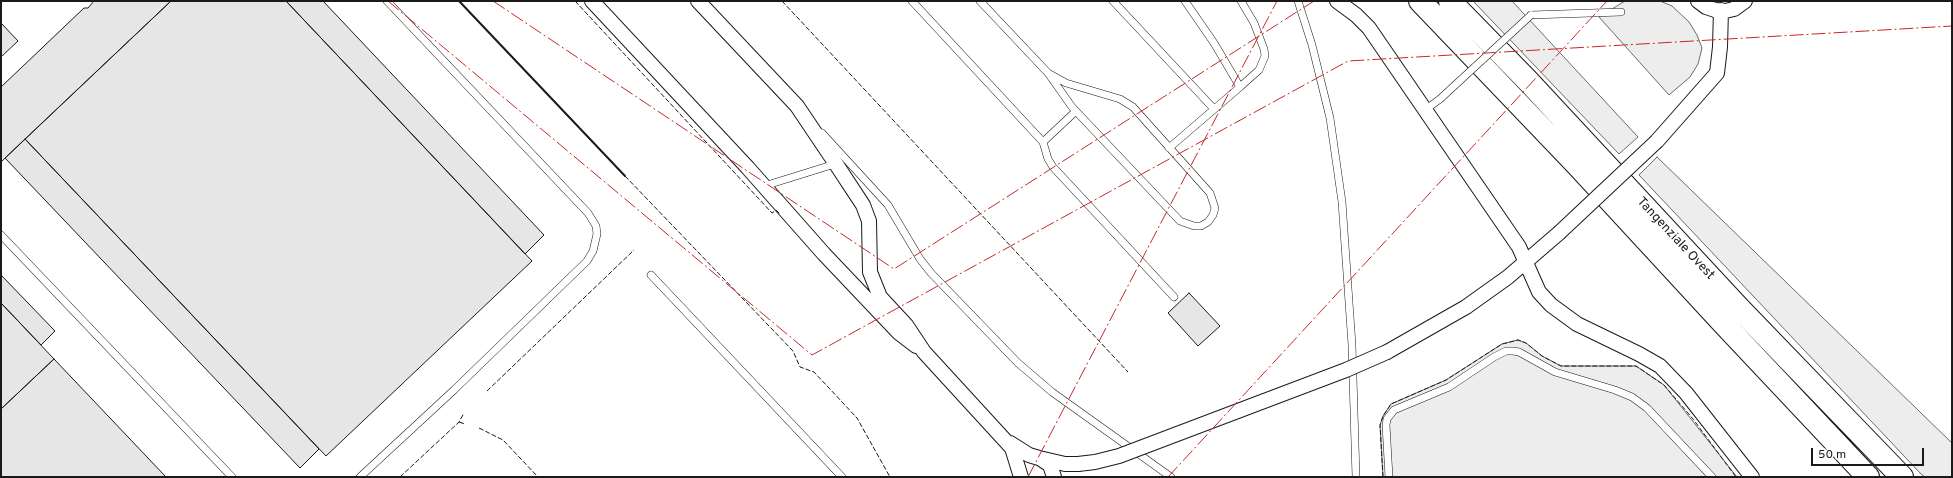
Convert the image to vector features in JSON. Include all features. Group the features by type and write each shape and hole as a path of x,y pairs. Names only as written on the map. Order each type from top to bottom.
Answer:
{"highway":[{"name":"Tangenziale Ovest","path":"1420,1 1577,165 1722,323 1868,477"},
{"name":"Tangenziale Ovest","path":"1450,1 1528,82 1738,307 1902,477"}],"street":[{"path":"592,1 764,186 824,254 899,333 924,352"},
{"path":"698,1 797,106 842,162 869,221 870,234 868,259 874,285 880,297 906,325 924,352 1005,439 1015,453 1021,477"},
{"path":"1337,1 1356,14 1369,28 1519,247 1539,292 1563,314 1577,324 1650,360 1671,376 1691,399 1752,477"},
{"path":"1698,1 1706,7 1721,10 1734,8 1746,1"},
{"path":"1038,458 1065,464 1078,464 1096,462 1119,456 1346,370 1387,352 1466,307 1508,277 1559,233 1657,141 1717,73 1720,47 1721,10"},
{"path":"1005,439 1017,448 1050,465 1054,477"}],"lane":[{"path":"360,477 454,390 587,261 597,242 596,226 588,213 387,1"},
{"path":"912,1 1044,142 1048,159 1053,167 1174,297"},
{"path":"980,1 1048,73 1076,111 1180,221 1188,225 1201,226 1208,222 1213,215 1215,208 1210,193 1128,102 1066,83 1048,73"},
{"path":"1113,1 1214,109"},
{"path":"1185,1 1214,43 1240,87"},
{"path":"1169,148 1260,68 1265,56 1264,49 1254,23 1241,1"},
{"path":"1298,1 1312,45 1330,118 1342,202 1352,345 1356,477"},
{"path":"1424,110 1440,99 1531,15 1621,12"},
{"path":"1044,142 1076,111"},
{"path":"764,186 842,162 888,205 920,259 931,273 1018,362 1052,392 1171,477"},
{"path":"1,235 232,477"},
{"path":"650,276 842,477"},
{"path":"1388,477 1386,425 1387,419 1394,410 1449,387 1494,357 1506,351 1513,351 1519,352 1554,372 1615,390 1632,397 1647,408 1712,477"}],"shaded area":[{"path":"1473,1 1512,1 1638,137 1619,154"},
{"path":"1625,1 1660,1 1672,6 1689,22 1697,35 1702,48 1698,64 1690,77 1669,95 1599,17"},
{"path":"1657,157 1952,443 1952,477 1925,477 1921,474 1639,175"},
{"path":"1518,340 1526,343 1542,356 1561,366 1636,366 1664,385 1737,477 1383,477 1380,425 1383,416 1391,404 1446,380 1502,344"}],"building":[{"path":"94,1 171,1 1,162 1,87 84,8 88,8"},
{"path":"171,1 286,1 532,261 326,456 25,139"},
{"path":"286,1 323,1 544,235 525,254"},
{"path":"1,23 18,41 1,57"},
{"path":"25,139 319,449 300,468 5,158"},
{"path":"1,275 55,331 41,345 1,303"},
{"path":"1189,293 1220,326 1198,346 1168,313"},
{"path":"1,303 54,359 1,409"},
{"path":"54,359 166,477 1,477 1,409"}],"fence":[{"path":"575,1 772,213 776,210 780,214"},
{"path":"782,1 1128,372"},
{"path":"625,176 793,351 800,367 814,372 857,418 890,477"},
{"path":"487,391 634,250"},
{"path":"1383,477 1380,425 1383,416 1391,404 1446,380 1502,344 1518,340 1526,343 1542,356 1561,366 1636,366 1664,385 1693,419 1736,477"},
{"path":"400,477 459,422 464,413"},
{"path":"459,422 465,424"},
{"path":"479,428 503,440 538,477"}],"wall":[{"path":"459,1 625,176"}],"power":[{"path":"388,1 812,355 1348,61 1952,26"},
{"path":"493,1 894,269 1314,1"},
{"path":"1028,477 1277,1"},
{"path":"1168,477 1607,1"}]}
